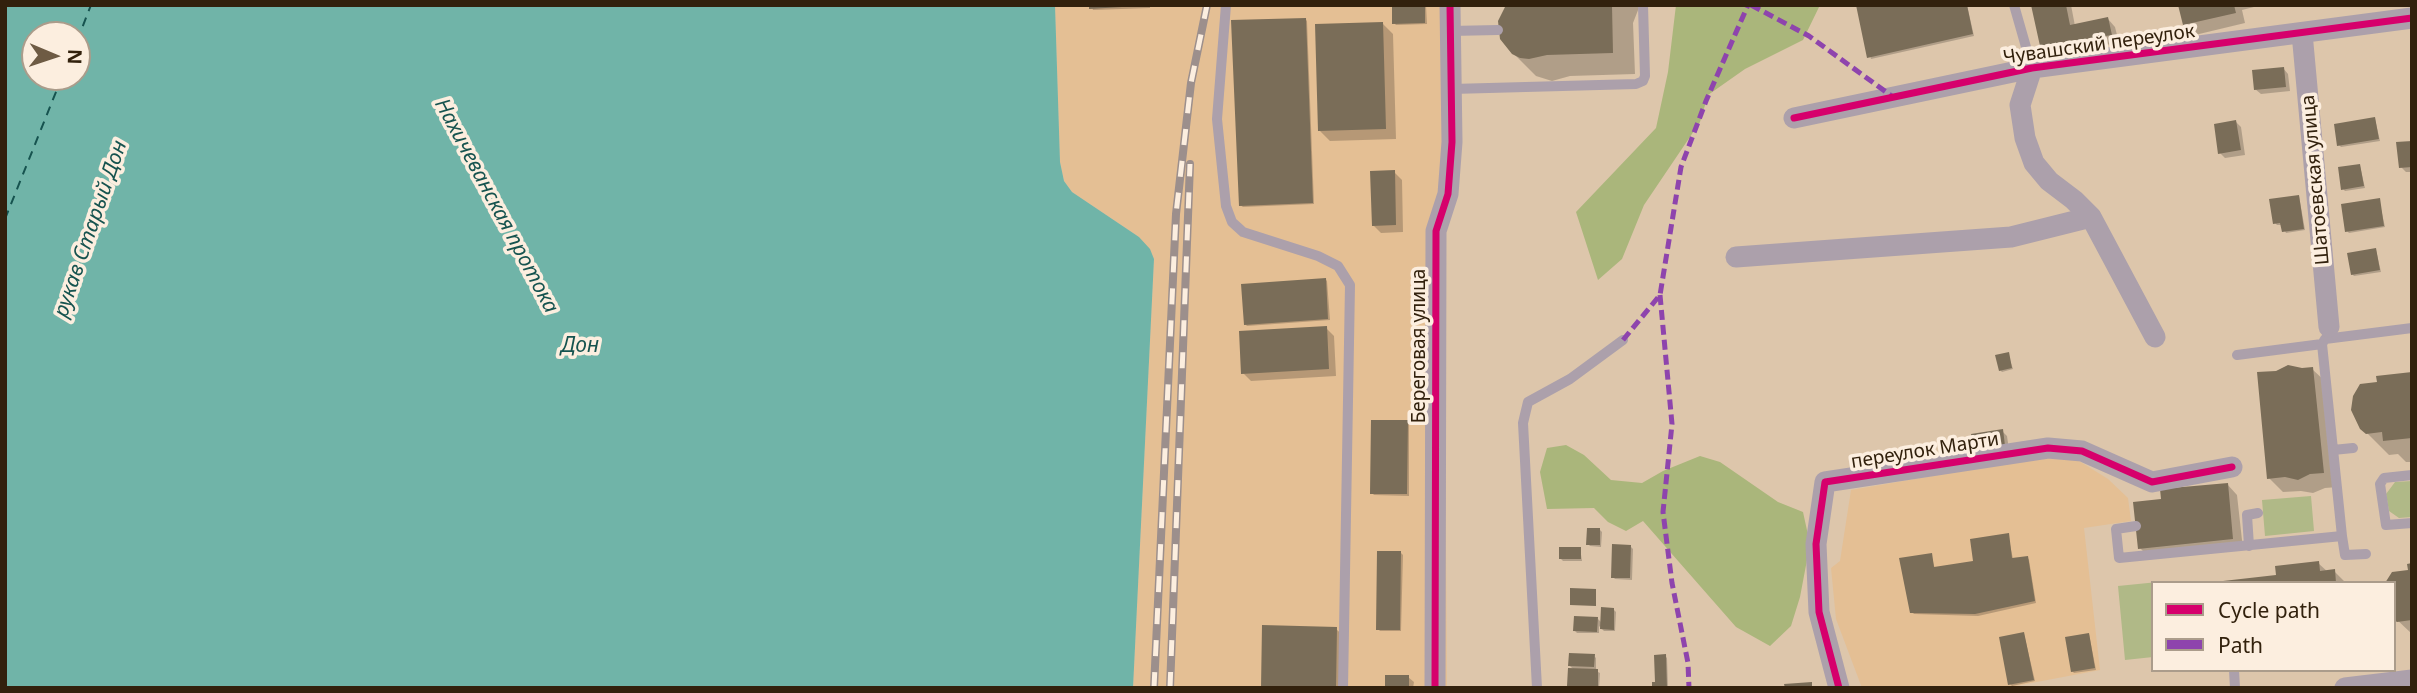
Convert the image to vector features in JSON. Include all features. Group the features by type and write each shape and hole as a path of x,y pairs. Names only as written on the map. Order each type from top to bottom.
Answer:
{"street":[{"name":"Береговая улица","path":"1435,688 1436,231 1448,194 1452,142 1450,5"},
{"name":"Чувашский переулок","path":"1794,118 2032,68 2412,18"},
{"name":"Шатоевская улица","path":"2302,33 2327,337"},
{"name":"Чувашский переулок","path":"2032,68 2020,105 2025,138 2034,163 2049,181 2091,217 2155,337"},
{"path":"1736,257 2011,237 2091,217"},
{"name":"переулок Марти","path":"1839,688 1819,612 1816,544 1825,482 2048,448 2082,451 2152,482 2232,467"},
{"path":"2345,688 2412,680"}],"lane":[{"path":"1227,5 1217,119 1226,206 1232,222 1243,232 1318,256 1338,266 1350,285 1343,688"},
{"path":"1452,89 1636,84 1643,81 1643,5"},
{"path":"2014,5 2032,68"},
{"path":"1450,31 1498,30"},
{"path":"2237,355 2327,337 2412,328"},
{"path":"2327,337 2333,450 2345,555 2366,554"},
{"path":"1536,688 1523,423 1528,402 1570,379 1623,340"},
{"path":"2333,450 2353,448"},
{"path":"2412,475 2384,478 2380,484 2385,525 2412,523"},
{"path":"2249,546 2247,515 2258,513"},
{"path":"2136,526 2116,528 2119,558 2342,536"}],"shaded area":[{"path":"1055,5 1442,5 1447,688 1133,688 1154,259 1139,237 1072,192 1064,181 1060,162"},
{"path":"2048,456 2076,459 2108,479 2128,498 2131,521 2084,528 2100,670 2005,688 1862,688 1836,619 1831,568 1840,561 1851,490"}],"green space":[{"path":"1676,5 1820,5 1803,40 1745,69 1708,95 1700,122 1644,205 1622,259 1598,280 1576,212 1656,128 1668,72"},
{"path":"1566,445 1584,455 1611,480 1642,483 1700,456 1720,462 1778,502 1803,512 1810,544 1800,597 1791,626 1770,646 1736,627 1643,521 1626,531 1608,522 1594,508 1547,509 1540,472 1547,448"},
{"path":"2412,481 2412,517 2399,518 2389,511 2386,494 2395,482"},
{"path":"2311,496 2314,531 2265,536 2262,500"},
{"path":"2151,583 2151,657 2125,660 2118,586"}],"water":[{"name":"Дон","path":"5,5 1055,5 1060,162 1064,181 1072,192 1139,237 1150,249 1154,259 1133,688 5,688"}],"building":[{"path":"1089,5 1122,5 1122,7 1089,9"},
{"path":"1392,5 1425,5 1425,23 1392,24"},
{"path":"1506,5 1612,5 1613,53 1520,58 1512,54 1500,39 1498,21"},
{"path":"1856,5 1967,5 1973,34 1867,58"},
{"path":"2031,5 2066,5 2070,25 2108,17 2112,35 2040,46"},
{"path":"2178,5 2234,5 2236,13 2183,25"},
{"path":"1306,18 1313,203 1239,206 1231,20"},
{"path":"1383,22 1386,129 1318,131 1315,24"},
{"path":"2284,67 2286,87 2254,90 2252,70"},
{"path":"2375,117 2379,139 2337,146 2334,124"},
{"path":"2236,120 2241,150 2218,154 2214,124"},
{"path":"2412,141 2412,167 2399,168 2396,142"},
{"path":"2360,164 2364,186 2341,190 2338,167"},
{"path":"1395,170 1396,225 1372,226 1370,171"},
{"path":"2299,195 2304,229 2282,232 2280,223 2273,224 2269,199"},
{"path":"2380,198 2384,226 2345,232 2341,204"},
{"path":"2376,248 2380,270 2351,275 2347,253"},
{"path":"1326,278 1328,319 1244,325 1241,284"},
{"path":"1327,326 1329,369 1241,374 1239,331"},
{"path":"2009,352 2012,368 1999,371 1995,355"},
{"path":"2288,365 2313,367 2324,473 2310,474 2298,480 2285,477 2267,479 2257,372 2276,371"},
{"path":"2412,372 2412,438 2383,441 2382,432 2366,434 2360,429 2351,410 2353,396 2360,384 2377,382 2376,376"},
{"path":"1371,420 1408,420 1407,494 1370,494"},
{"path":"2003,429 2005,446 1974,457 1971,434"},
{"path":"2228,483 2233,539 2138,549 2133,502 2161,499 2160,489"},
{"path":"1587,528 1600,528 1600,545 1586,545"},
{"path":"2009,533 2012,558 2028,556 2035,601 1975,614 1910,613 1899,558 1932,553 1934,567 1973,561 1970,539"},
{"path":"1612,544 1631,545 1630,578 1611,578"},
{"path":"1559,547 1581,547 1581,559 1559,559"},
{"path":"1377,551 1401,551 1400,630 1376,630"},
{"path":"2319,561 2320,571 2335,569 2336,581 2223,581 2276,575 2275,566"},
{"path":"2412,563 2412,620 2397,622 2396,581 2386,581 2392,572 2408,570 2407,564"},
{"path":"1570,588 1596,589 1596,606 1570,605"},
{"path":"1601,607 1614,608 1614,630 1600,629"},
{"path":"1574,616 1598,617 1597,632 1573,631"},
{"path":"1262,625 1337,627 1336,688 1261,688"},
{"path":"2024,632 2034,680 2008,685 1999,637"},
{"path":"2089,633 2095,668 2071,672 2065,637"},
{"path":"1569,653 1595,654 1594,667 1568,666"},
{"path":"1666,654 1667,688 1652,688 1652,682 1655,682 1654,655"},
{"path":"1568,668 1598,669 1598,687 1567,686"},
{"path":"1385,675 1409,675 1409,688 1385,688"},
{"path":"1812,682 1812,688 1785,688 1784,684"}],"ferry route":[{"path":"85,21 91,5"},
{"path":"5,219 56,91"}],"railway":[{"path":"1154,688 1176,214 1191,83 1207,5"},
{"path":"1170,688 1190,164"}],"marked path":[{"path":"1623,340 1660,295 1681,167 1706,101 1748,5"},
{"path":"1751,5 1809,36 1893,97"},
{"path":"1660,295 1672,424 1663,512 1672,583 1688,663 1689,688"}],"cycle path":[{"path":"1435,688 1436,231 1448,194 1452,142 1450,5"},
{"path":"1794,118 2032,68 2412,18"},
{"path":"1839,688 1819,612 1816,544 1825,482 2048,448 2082,451 2152,482 2232,467"}],"water label":[{"name":"Нахичеванская протока","path":"496,206"},
{"name":"рукав Старый Дон","path":"91,229"}]}
